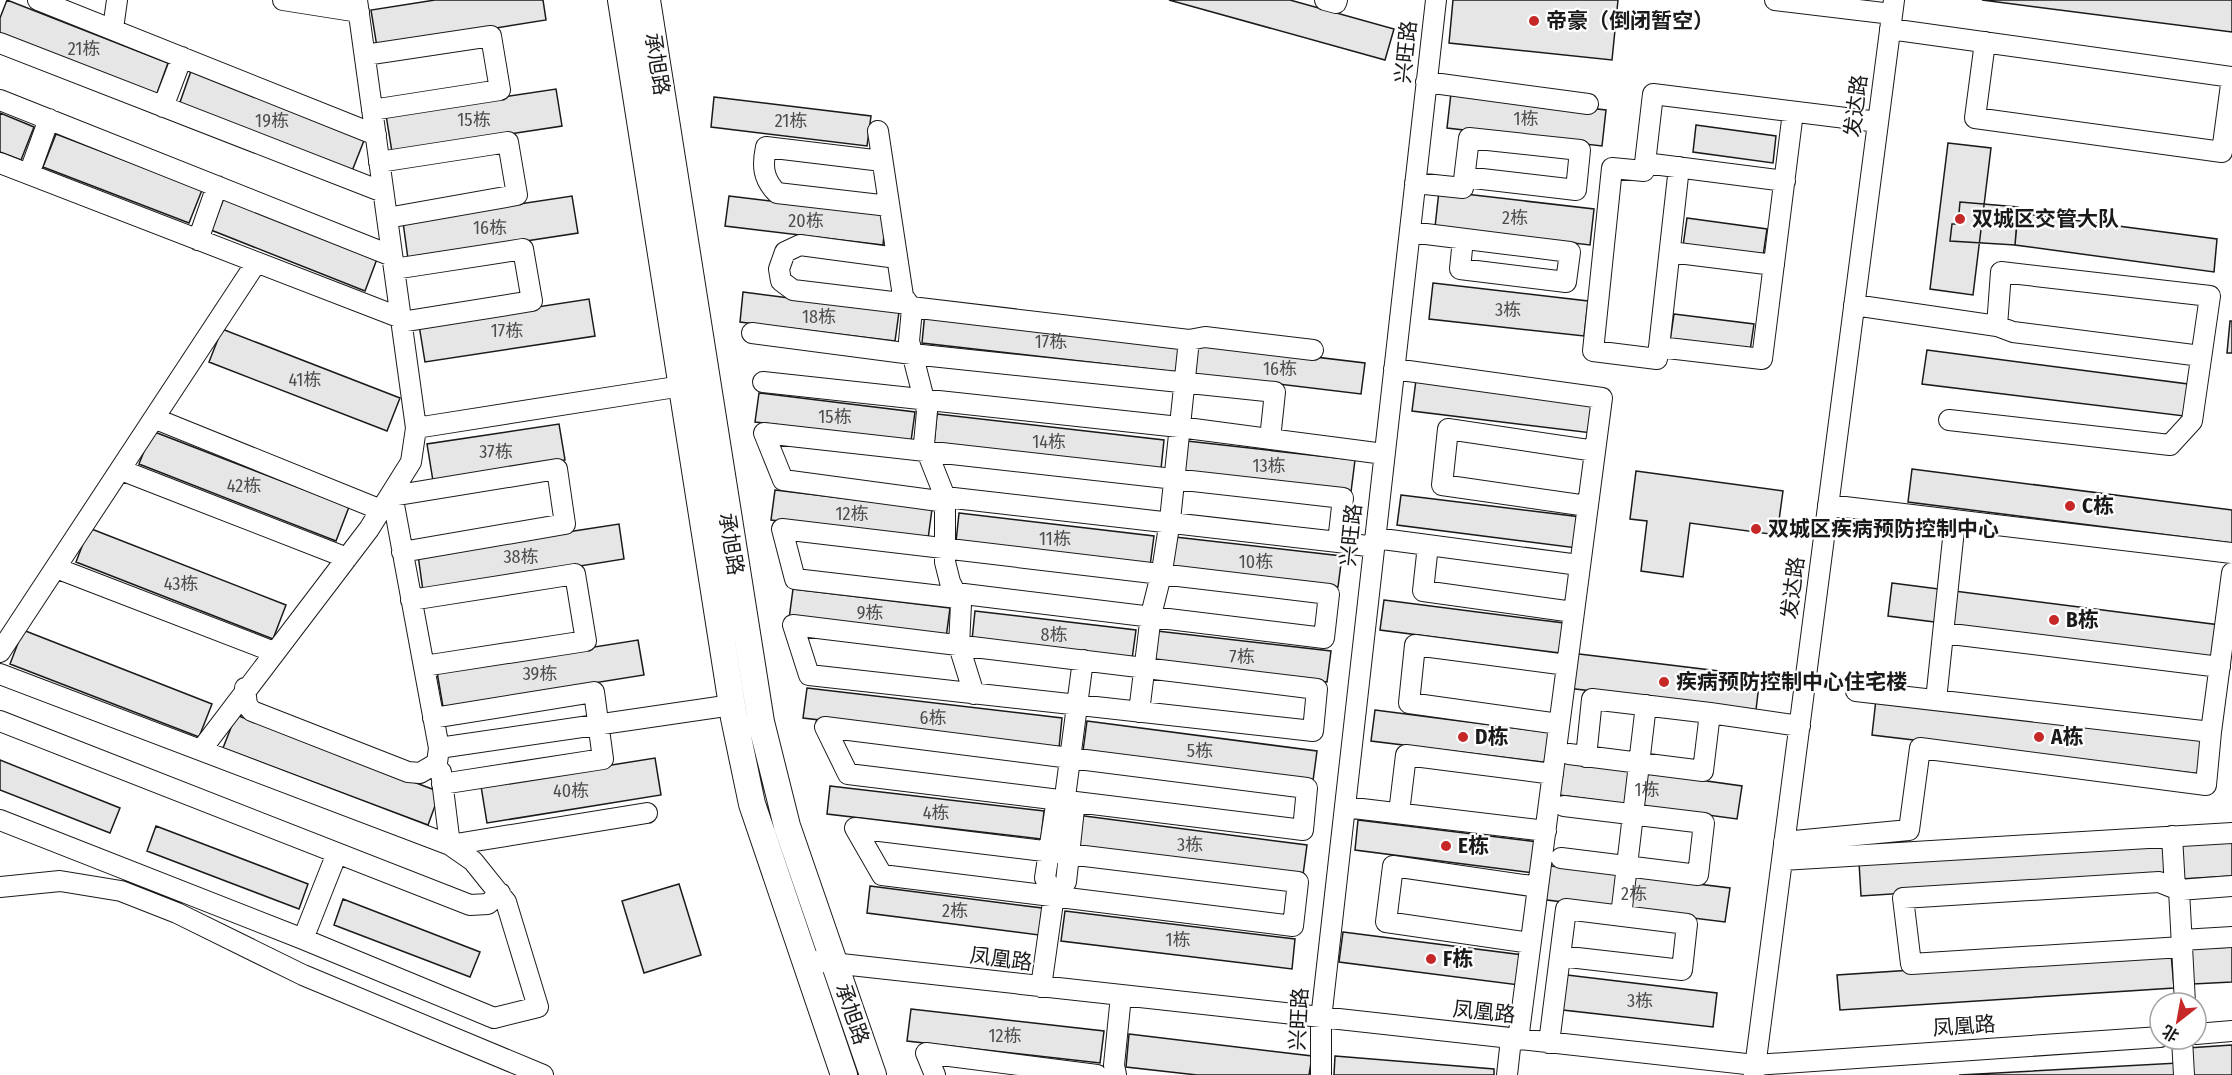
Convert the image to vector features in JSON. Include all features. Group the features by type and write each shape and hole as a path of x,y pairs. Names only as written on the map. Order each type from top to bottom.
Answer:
{"main road":[{"name":"承旭路","path":"621,0 732,705 752,804 844,1075"},
{"name":"承旭路","path":"647,0 760,722 787,826 873,1075"}],"street":[{"path":"38,0 376,135"},
{"path":"113,29 117,0"},
{"path":"201,750 245,688 388,500 411,462 416,428 358,6 283,0"},
{"path":"1325,0 1336,3 1337,0"},
{"name":"兴旺路","path":"1321,1075 1321,1019 1436,0"},
{"path":"1775,0 1892,14 1985,42 2232,77 2222,153 1975,118 1985,42"},
{"name":"发达路","path":"1755,1070 1892,14"},
{"path":"365,55 491,36 500,90 372,110"},
{"path":"0,43 383,192"},
{"path":"163,107 182,57"},
{"path":"1426,82 1588,104"},
{"path":"1679,167 1658,360 1593,351 1612,168 1644,171 1653,94 1878,123"},
{"path":"0,100 217,186 393,263 523,249 532,301 401,320 0,162"},
{"path":"1659,347 1762,359 1793,112"},
{"path":"29,174 49,119"},
{"path":"878,131 903,296 910,305 909,341 927,411 924,444 946,499 945,549 950,582 961,604 959,646 974,694"},
{"path":"1415,183 1463,188 1469,138 1580,150 1575,190 1465,177"},
{"path":"380,162 508,142 517,195 387,218"},
{"path":"882,161 766,147 763,164 768,184 777,193 889,206"},
{"path":"1645,163 1785,181"},
{"path":"198,240 217,186"},
{"path":"1410,232 1570,252 1566,282 1460,268 1463,239"},
{"path":"897,258 800,245 785,252 779,269 781,281 793,290 1189,340 1205,337 1313,350"},
{"path":"1670,252 1774,265"},
{"path":"0,652 156,419 256,263"},
{"path":"1949,420 2170,445 2192,421 2210,296 2001,272 1996,326"},
{"path":"1854,305 1996,326 2013,333 2201,356"},
{"path":"752,333 912,354 1275,392 1269,439"},
{"path":"1139,712 1150,616 1162,574 1169,523 1189,340"},
{"path":"1394,369 1602,398 1546,831 1515,1040 1507,1075"},
{"path":"763,382 1179,427 1384,454"},
{"path":"416,428 682,386"},
{"path":"156,419 388,500 557,469 565,524 402,552"},
{"path":"1587,506 1442,485 1448,429 1594,451"},
{"path":"1338,542 1343,498 764,433 783,480 1338,542 1428,545 1579,565"},
{"path":"122,470 346,558"},
{"path":"388,500 402,552 433,718 450,845"},
{"path":"1828,505 2232,553"},
{"path":"1936,700 1955,520"},
{"path":"782,529 945,549 1162,574 1329,594 1324,638 1150,616 795,579 782,529"},
{"path":"1428,545 1423,591 1573,612"},
{"path":"56,567 274,652"},
{"path":"1783,851 1909,830 1920,748 2206,785 2232,573"},
{"path":"411,600 575,574 586,641 423,666"},
{"path":"793,624 959,646 1083,660 1317,689 1313,731 809,675 793,624"},
{"path":"1943,633 2220,667"},
{"path":"1559,724 1409,703 1415,645 1567,665"},
{"path":"1065,801 1083,660"},
{"path":"0,674 450,845 473,861 506,902 538,1007 494,1018 303,939 0,819"},
{"path":"245,688 247,705 252,711 408,772 430,769 439,753"},
{"path":"1856,691 2211,732"},
{"path":"433,718 594,692 603,759 442,784"},
{"path":"1710,713 1703,771 1578,755 1592,699 1710,713 1800,726"},
{"path":"439,753 598,725 732,705"},
{"path":"1621,916 1646,705"},
{"path":"0,721 470,905 488,904 500,893"},
{"path":"825,727 1307,788 1303,830 1065,801 848,774 825,727"},
{"path":"1399,813 1406,755 1552,774"},
{"path":"1054,896 1045,878 1056,806 1065,801"},
{"path":"1041,987 1054,896 1065,882 1069,852 1074,809 1065,801"},
{"path":"1561,858 1698,875 1704,823 1564,806"},
{"path":"1345,807 1546,831"},
{"path":"450,845 647,813"},
{"path":"855,828 1069,852 1298,882 1293,926 882,875 855,828"},
{"path":"1783,851 2232,833"},
{"path":"2172,836 2184,991"},
{"path":"303,939 337,853"},
{"path":"1530,943 1386,922 1393,866 1538,887"},
{"path":"0,887 60,881 121,891 177,913 303,975 543,1075"},
{"path":"2232,886 2177,889 2160,882 1903,898 1911,964 2182,944 2232,937"},
{"path":"1549,1043 1560,956 1566,909 1687,924 1682,970 1560,956"},
{"name":"凤凰路","path":"805,960 1549,1043 1755,1070 2148,1038"},
{"path":"1116,1075 1114,1065 1122,996"},
{"path":"2208,1033 2232,1031"},
{"path":"2183,1051 2184,1075"},
{"path":"935,1075 926,1053 1096,1075"}],"building":[{"path":"7,0 168,63 156,96 0,35 0,18"},
{"path":"435,0 543,0 546,20 377,47 371,10"},
{"path":"1169,0 1290,0 1394,29 1385,60"},
{"name":"帝豪（倒闭暂空）","path":"1453,0 1618,0 1612,60 1449,43"},
{"path":"1982,0 2232,0 2232,32"},
{"path":"191,71 365,138 352,171 179,105"},
{"path":"556,89 562,126 392,152 386,115"},
{"path":"1451,93 1606,110 1602,146 1447,128"},
{"path":"714,97 871,116 867,146 711,127"},
{"path":"0,113 34,127 21,160 0,152"},
{"path":"1696,125 1776,136 1773,163 1693,152"},
{"path":"56,134 202,190 189,223 43,167"},
{"name":"双城区交管大队","path":"1948,143 1991,148 1973,295 1930,289"},
{"path":"1439,191 1594,209 1590,245 1435,227"},
{"path":"572,196 578,233 408,259 403,222"},
{"path":"729,196 886,215 883,245 725,226"},
{"path":"224,198 377,259 365,291 211,230"},
{"path":"1960,202 2018,207 2015,245 1950,241 1952,224 1958,224"},
{"path":"2018,213 2217,239 2214,272 2015,245"},
{"path":"1687,218 1767,229 1763,256 1683,246"},
{"path":"1433,283 1588,301 1584,336 1429,319"},
{"path":"743,292 899,312 895,341 740,322"},
{"path":"589,299 595,336 425,362 419,325"},
{"path":"925,312 1180,342 1177,372 922,343"},
{"path":"1674,314 1754,324 1750,351 1670,341"},
{"path":"2230,321 2232,321 2232,353 2227,353"},
{"path":"222,329 400,398 387,431 209,362"},
{"path":"1198,343 1365,363 1361,394 1194,374"},
{"path":"1927,350 2188,384 2184,416 1922,384"},
{"path":"1416,380 1596,403 1592,433 1412,411"},
{"path":"759,393 915,412 911,441 755,422"},
{"path":"937,414 1164,440 1161,469 934,444"},
{"path":"559,424 565,460 433,481 427,444"},
{"path":"152,431 349,507 336,541 139,464"},
{"path":"1187,441 1355,460 1351,492 1183,472"},
{"name":"C栋","path":"1912,469 2232,510 2232,543 1908,502"},
{"name":"双城区疾病预防控制中心","path":"1636,471 1783,491 1777,535 1690,523 1683,577 1641,571 1647,521 1630,519"},
{"path":"775,490 932,509 928,539 771,520"},
{"path":"1401,495 1581,517 1577,548 1397,525"},
{"path":"959,513 1154,536 1150,566 956,542"},
{"path":"619,524 624,559 423,591 418,555"},
{"path":"89,528 286,605 273,639 76,562"},
{"path":"1175,537 1342,556 1338,587 1171,567"},
{"name":"B栋","path":"1892,583 2220,625 2216,658 1888,616"},
{"path":"793,589 950,608 946,638 789,619"},
{"path":"1384,600 1564,623 1560,653 1380,630"},
{"path":"975,611 1136,630 1132,659 972,640"},
{"path":"23,630 212,704 199,737 10,664"},
{"path":"1157,631 1331,651 1327,682 1153,662"},
{"path":"638,640 644,675 443,707 437,672"},
{"name":"疾病预防控制中心住宅楼","path":"1571,653 1760,676 1756,710 1567,688"},
{"path":"807,688 1062,718 1059,748 803,718"},
{"name":"A栋","path":"1876,699 2205,738 2201,774 1872,735"},
{"name":"D栋","path":"1375,710 1554,733 1551,763 1371,741"},
{"path":"236,715 440,792 428,825 223,748"},
{"path":"1087,721 1317,751 1313,781 1083,751"},
{"path":"655,758 661,795 487,823 481,786"},
{"path":"0,760 120,808 110,833 0,790"},
{"path":"1557,760 1742,786 1737,819 1552,794"},
{"path":"830,786 1044,811 1041,839 827,814"},
{"path":"1077,815 1307,845 1303,875 1074,845"},
{"name":"E栋","path":"1358,820 1538,842 1534,873 1355,850"},
{"path":"156,826 308,884 299,909 147,851"},
{"path":"2232,841 2232,876 2180,879 2178,844"},
{"path":"2168,843 2170,876 1861,896 1859,862"},
{"path":"1543,865 1730,888 1725,922 1539,899"},
{"path":"679,884 701,955 644,973 622,901"},
{"path":"870,886 1042,908 1039,935 867,913"},
{"path":"343,899 480,952 470,977 334,925"},
{"path":"1065,911 1295,939 1292,969 1061,941"},
{"name":"F栋","path":"1343,932 1523,955 1519,985 1339,962"},
{"path":"2232,947 2232,982 2193,984 2191,949"},
{"path":"2171,953 2174,988 1840,1010 1837,975"},
{"path":"1567,975 1717,993 1713,1027 1563,1010"},
{"path":"911,1009 1104,1031 1100,1063 907,1041"},
{"path":"1129,1034 1312,1056 1309,1075 1197,1075 1126,1067"},
{"path":"2232,1045 2232,1075 2188,1075 2187,1051 2208,1051 2208,1047"},
{"path":"1335,1056 1494,1069 1494,1075 1334,1075"},
{"path":"2178,1063 2179,1075 1959,1075"}],"place":[{"name":"帝豪（倒闭暂空）","path":"1534,21"},
{"name":"双城区交管大队","path":"1960,219"},
{"name":"C栋","path":"2070,506"},
{"name":"双城区疾病预防控制中心","path":"1756,529"},
{"name":"B栋","path":"2054,620"},
{"name":"疾病预防控制中心住宅楼","path":"1664,682"},
{"name":"D栋","path":"1463,737"},
{"name":"A栋","path":"2039,737"},
{"name":"E栋","path":"1446,846"},
{"name":"F栋","path":"1431,959"}]}
